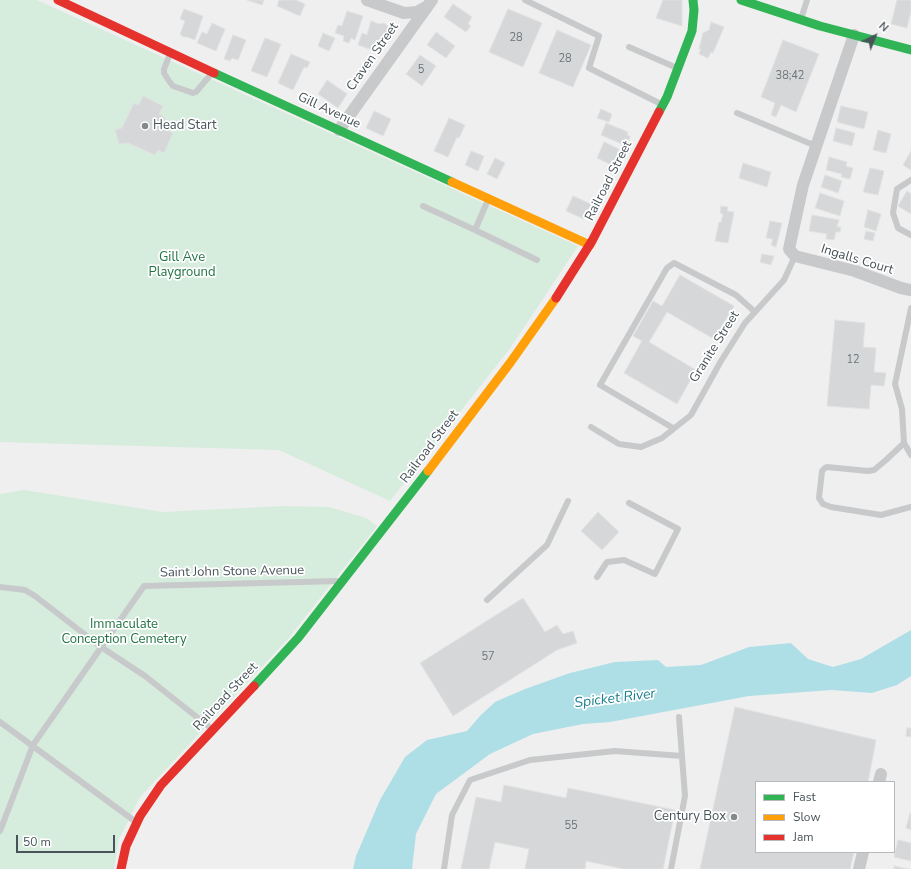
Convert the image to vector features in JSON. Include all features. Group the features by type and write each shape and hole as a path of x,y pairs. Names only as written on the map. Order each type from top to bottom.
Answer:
{"main road":[{"name":"Gill Avenue","path":"58,0 590,245"},
{"name":"Railroad Street","path":"121,869 126,846 137,822 161,785 298,638 510,363 561,290 590,245 663,105 692,32 694,10 693,0"},
{"path":"743,1 800,20 911,50"}],"street":[{"path":"367,0 404,13 417,12 429,3"},
{"name":"Craven Street","path":"339,130 429,3"},
{"path":"795,256 789,249 803,185 854,35"},
{"name":"Ingalls Court","path":"795,256 856,271 901,288 911,290"},
{"path":"859,869 863,853"}],"lane":[{"path":"524,0 599,36 589,68 663,105"},
{"path":"800,20 807,0"},
{"path":"629,47 678,68"},
{"path":"171,53 164,69 164,73 173,86 193,93 196,92 213,72"},
{"path":"737,113 816,146"},
{"path":"911,180 897,189 893,213 898,228 911,235"},
{"path":"475,230 488,198"},
{"path":"423,206 537,260"},
{"name":"Granite Street","path":"591,427 619,444 642,447 662,438 691,415 720,361 745,323 784,280 795,256"},
{"path":"674,428 600,385 667,268 674,263 736,295 755,312"},
{"path":"911,308 895,384 902,409 904,442 911,455"},
{"path":"904,442 874,470 868,471 825,468 822,471 819,498 823,504 831,507 881,515 911,507"},
{"path":"487,600 547,545 568,501"},
{"path":"597,577 607,562 624,560 655,574 678,529 629,503"},
{"name":"Saint John Stone Avenue","path":"0,831 32,745 144,586 342,581"},
{"path":"0,587 25,590 35,596 101,647 145,676 213,730"},
{"path":"671,869 685,796 679,717"},
{"path":"0,722 137,822"},
{"path":"444,869 452,815 470,780 530,760 615,751 682,756"}],"green space":[{"name":"Gill Ave Playground","path":"0,0 37,0 578,246 511,347 390,501 279,450 0,442"},
{"name":"Immaculate Conception Cemetery","path":"24,490 163,512 284,506 329,507 366,518 377,526 287,640 140,797 119,839 114,869 0,869 0,494"}],"water":[{"name":"Spicket River","path":"911,630 911,676 897,685 872,693 832,690 749,696 610,722 583,724 533,734 490,754 436,794 416,834 412,869 353,869 356,856 380,800 405,757 427,740 467,731 495,702 525,689 570,673 615,662 658,660 666,667 701,665 749,647 791,643 808,659 833,667 861,659"}],"building":[{"path":"247,0 264,0 262,5"},
{"path":"279,0 296,0 305,4 300,16 277,6"},
{"path":"663,0 682,0 682,26 656,18"},
{"path":"897,0 911,0 911,11 907,28 891,24"},
{"path":"453,4 472,17 468,24 471,26 466,32 444,17"},
{"path":"184,9 203,16 195,40 183,37 180,34 185,21 180,19"},
{"path":"508,9 542,23 523,67 489,52"},
{"path":"347,11 363,16 355,40 351,38 349,43 343,41 344,36 335,33 338,25 342,26"},
{"path":"371,21 379,24 384,23 390,28 386,41 382,40 378,52 358,45 362,33 367,35"},
{"path":"711,22 724,27 713,53 711,52 708,58 699,54 701,49 699,49 703,33 709,30"},
{"path":"212,23 225,29 216,51 197,43 202,32 207,34"},
{"path":"557,30 591,45 573,87 539,73"},
{"path":"436,32 455,46 446,58 427,45"},
{"path":"323,33 335,38 329,51 318,46"},
{"path":"233,35 246,40 238,60 232,58 230,61 224,59"},
{"path":"265,38 281,44 267,77 251,71"},
{"path":"783,40 819,54 796,112 781,105 776,117 771,115 775,103 761,97"},
{"path":"291,54 310,62 307,68 304,67 293,90 278,83"},
{"path":"420,55 436,66 422,86 406,74"},
{"path":"327,80 347,94 338,108 318,94"},
{"name":"Head Start","path":"143,96 163,106 159,114 166,120 167,125 165,129 173,133 164,153 158,150 155,155 128,143 119,144 115,130 122,128 134,103 139,105"},
{"path":"841,106 868,112 864,129 837,122"},
{"path":"601,109 612,114 609,122 597,118"},
{"path":"374,111 391,119 383,136 366,128"},
{"path":"449,118 465,125 459,138 457,137 448,157 434,151"},
{"path":"606,123 628,132 627,135 630,136 629,141 624,139 622,144 601,135"},
{"path":"836,128 855,133 852,146 833,141"},
{"path":"878,130 891,134 886,153 873,150"},
{"path":"604,142 619,149 617,154 622,156 618,165 613,163 612,165 597,158"},
{"path":"471,151 484,156 478,171 465,165"},
{"path":"911,151 911,170 903,165"},
{"path":"829,157 847,162 846,166 853,168 850,179 841,177 842,174 826,170"},
{"path":"495,158 505,163 497,179 487,174"},
{"path":"743,163 771,172 767,187 739,178"},
{"path":"870,168 884,171 878,195 863,192"},
{"path":"825,175 842,181 838,193 821,187"},
{"path":"907,191 911,194 911,214 898,206"},
{"path":"820,193 844,201 840,216 815,208"},
{"path":"573,196 591,204 584,219 566,211"},
{"path":"721,206 728,207 727,211 734,212 728,243 715,241 719,222 721,222 723,214 720,213"},
{"path":"868,210 881,214 876,231 864,227"},
{"path":"812,215 839,220 837,227 841,227 840,232 836,232 834,240 826,239 827,234 809,231"},
{"path":"770,221 782,223 776,247 771,245 773,239 766,238"},
{"path":"866,231 875,233 873,241 864,239"},
{"path":"762,254 774,256 771,265 760,262"},
{"path":"680,275 734,306 714,339 667,312 649,342 696,370 677,404 624,373 642,341 633,336 653,301 662,306"},
{"path":"835,320 865,323 863,347 876,348 874,372 886,373 884,386 871,385 869,409 827,406"},
{"path":"598,512 619,532 602,550 581,531"},
{"path":"523,598 545,632 557,625 563,634 573,631 577,643 557,650 453,716 420,663"},
{"name":"Century Box","path":"735,707 876,740 868,781 755,781 755,853 854,853 850,869 700,869"},
{"path":"907,728 911,728 911,737 906,736"},
{"path":"504,785 566,798 568,788 675,810 663,869 624,869 586,861 585,869 525,869 529,849 495,842 489,869 461,869 476,797 501,802"},
{"path":"910,813 911,814 911,830 906,828"},
{"path":"898,840 911,843 911,861 894,857"},
{"path":"894,866 909,869 894,869"}],"traffic: fast":[{"path":"659,112 667,97 692,31 694,10 693,0"},
{"path":"741,0 820,26 911,50"},
{"path":"214,73 452,182"},
{"path":"254,686 298,638 428,471"}],"traffic: slow":[{"path":"452,182 590,245"},
{"path":"428,471 510,363 556,298"}],"traffic: jam":[{"path":"58,0 214,73"},
{"path":"556,298 592,241 659,112"},
{"path":"121,869 126,846 140,816 161,785 254,686"}],"place":[{"name":"Head Start","path":"145,126"},
{"name":"Century Box","path":"734,817"}]}
